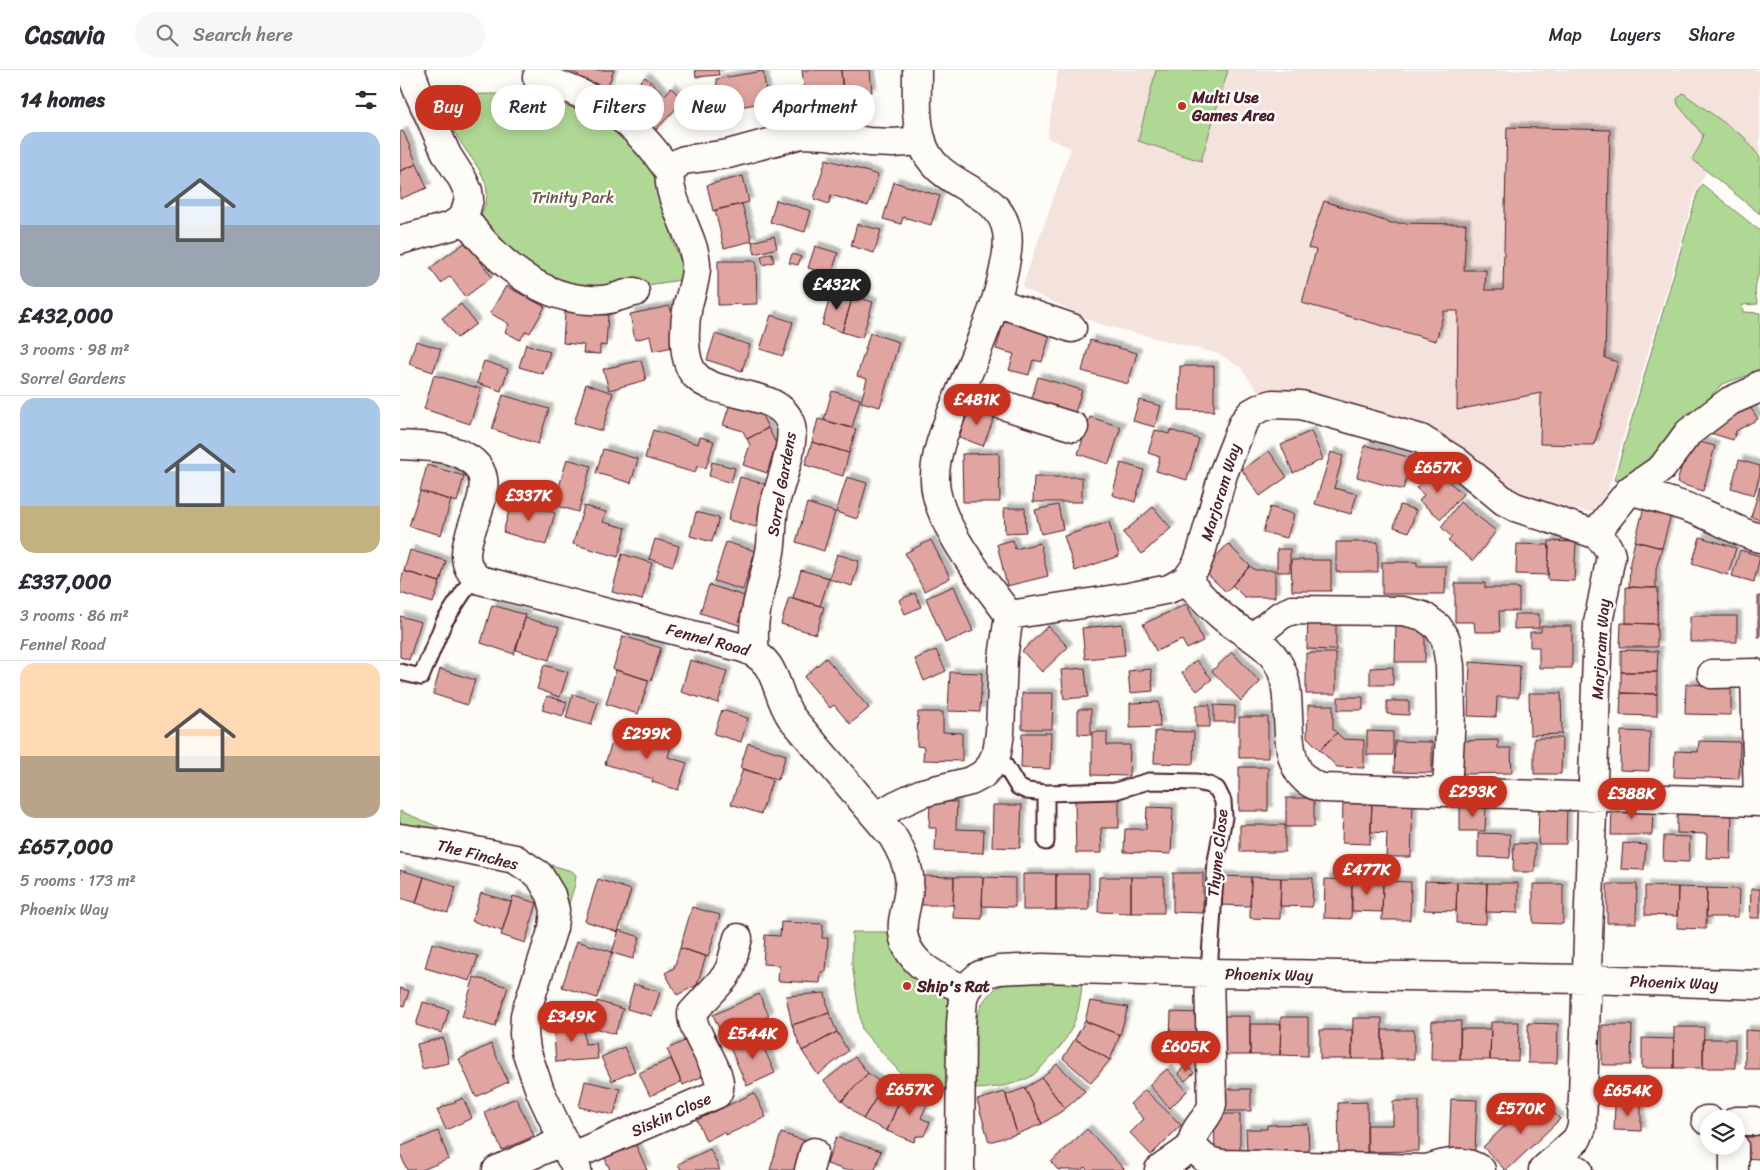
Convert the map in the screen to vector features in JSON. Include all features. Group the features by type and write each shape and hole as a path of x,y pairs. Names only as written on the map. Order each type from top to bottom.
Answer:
{"street":[{"path":"400,240 451,226 464,217 469,199 463,180 447,155 410,70"},
{"path":"876,817 922,793 971,781 982,775 990,767 997,752 1000,732 1003,658 1009,615 952,531 936,492 935,480 939,449 946,428 996,302 1008,250 1007,232 999,212 988,201 978,193 963,187 942,172 933,162 922,141 916,104 917,70"},
{"name":"Sorrel Gardens","path":"537,77 584,94 623,118 655,150 670,174 671,187 696,264 684,332 686,350 693,373 698,379 708,384 765,400 778,407 789,420 791,442 772,515 770,550 754,621 753,637 756,652"},
{"path":"670,174 678,163 684,160 728,154 801,134 827,135 869,142 922,141"},
{"path":"464,217 489,249 506,265 537,284 558,293 585,300 603,300 634,292"},
{"path":"996,302 1072,328"},
{"path":"1596,534 1630,490 1662,468 1670,459 1680,441 1697,424 1730,401 1753,391 1760,385"},
{"path":"961,392 1074,427"},
{"name":"Marjoram Way","path":"1186,580 1196,566 1201,553 1223,474 1243,423 1252,413 1273,404 1302,405 1421,438 1456,461 1504,501 1515,507 1596,534 1607,545 1611,556 1598,623 1582,1127 1577,1140 1545,1169"},
{"path":"400,445 439,448 454,452 470,459 482,473 484,488 465,556 474,576"},
{"path":"1630,490 1700,512 1748,535 1760,538"},
{"name":"Fennel Road","path":"474,576 480,580 756,652 768,665 774,677 782,704 893,837 906,864 909,878 909,894 903,922 903,934 908,949 917,962 942,981 966,990"},
{"path":"1009,615 1130,597 1169,589 1186,580 1224,618 1253,637 1274,654 1280,664 1287,690 1290,745 1293,760 1307,780 1324,788 1759,802 1755,673 1712,674"},
{"path":"1253,637 1281,615 1292,610 1403,611 1428,618 1438,627 1448,653 1451,714 1447,792"},
{"name":"The Finches","path":"400,838 515,859 540,875 551,895 556,910 553,928 525,1015 524,1034 526,1050 532,1070 570,1156"},
{"name":"Siskin Close","path":"570,1156 717,1094 720,1088 719,1079 699,1036 692,1013 725,977 730,968 738,938"},
{"name":"Phoenix Way","path":"966,990 973,980 980,975 999,970 1042,968 1209,973 1588,979 1760,985"},
{"path":"1199,1158 1192,1141 1194,1134 1208,1116 1212,1104 1209,973"},
{"path":"960,1170 961,1024 962,1005 966,990"},
{"path":"1734,1155 1734,1170"},
{"path":"497,1170 570,1156"},
{"path":"1159,1170 1199,1158 1212,1163 1278,1168 1427,1169 1442,1164 1462,1162 1476,1166 1481,1170"},
{"path":"1545,1169 1578,1170"}],"lane":[{"path":"400,672 421,678 444,622 474,576"},
{"name":"Thyme Close","path":"997,752 1018,786 1027,791 1046,793 1115,790 1149,781 1197,782 1217,789 1223,802 1224,817 1216,861 1211,914 1209,973"},
{"path":"1046,793 1046,842"}],"shaded area":[{"path":"1058,70 1760,70 1760,154 1729,132 1696,190 1601,513 1555,507 1498,486 1457,453 1262,396 1240,367 1219,354 1099,324 1022,287 1071,148 1047,138"}],"green space":[{"name":"Multi Use Games Area","path":"1156,70 1228,70 1201,161 1138,141"},
{"path":"1683,93 1744,137 1760,157 1760,214 1692,159 1701,144 1703,135 1678,105 1677,99"},
{"name":"Trinity Park","path":"481,94 491,94 491,130 565,130 565,105 575,109 575,130 616,130 654,162 673,242 682,264 681,280 617,288 595,288 574,284 539,270 523,260 508,247 479,217 485,206 486,186 478,168 453,130 481,130"},
{"path":"1702,184 1760,231 1760,268 1755,290 1758,304 1742,305 1743,312 1760,313 1760,367 1747,376 1721,385 1656,458 1622,482 1614,480 1698,191"},
{"path":"400,811 460,836 400,824"},
{"path":"541,862 572,871 576,875 565,917"},
{"path":"852,932 894,932 949,1001 947,1090 904,1077 862,1030 852,964"},
{"path":"1011,982 1082,983 1076,1017 1061,1045 1032,1076 1008,1085 976,1089 974,1042 979,1011 986,999 996,989"}],"building":[{"path":"567,70 614,70 608,85 600,85 593,82 592,85 581,85 576,83 579,75"},
{"path":"695,70 718,70 719,75 696,77"},
{"path":"802,70 841,70 842,85 804,85"},
{"path":"841,70 870,70 871,85 842,85"},
{"path":"763,71 765,85 754,85 754,104 744,106 744,85 717,85 716,79"},
{"path":"645,77 654,85 637,85"},
{"path":"671,88 674,91 674,111 664,121 664,94"},
{"path":"1507,127 1610,130 1605,358 1618,362 1594,445 1540,444 1541,393 1457,410 1458,311 1444,311 1436,341 1302,303 1316,250 1308,248 1324,201 1391,223 1466,224 1464,270 1486,270 1485,290 1503,290"},
{"path":"403,131 417,164 400,171 400,132"},
{"path":"826,159 878,175 868,206 831,195 829,204 814,199"},
{"path":"417,164 427,188 400,199 400,171"},
{"path":"743,176 749,202 713,211 707,185"},
{"path":"894,182 940,196 931,225 903,217 901,224 883,219"},
{"path":"776,200 811,211 805,232 770,222"},
{"path":"742,204 752,241 724,248 715,210"},
{"path":"857,224 881,230 874,253 851,246"},
{"path":"774,236 777,248 755,254 752,242"},
{"path":"466,242 492,277 465,297 450,276 441,283 430,268"},
{"path":"815,246 838,253 831,275 808,268"},
{"path":"772,253 774,262 763,265 761,256"},
{"path":"792,254 801,257 798,265 789,263"},
{"path":"718,261 756,261 757,304 718,305"},
{"path":"506,286 545,307 530,333 526,331 520,340 505,332 509,324 490,313"},
{"path":"832,290 853,296 842,332 822,325"},
{"path":"853,296 873,302 862,338 842,332"},
{"path":"461,304 476,324 457,338 442,318"},
{"path":"670,306 678,346 653,351 650,336 635,340 630,314"},
{"path":"565,312 608,315 606,346 600,345 600,354 583,353 584,345 563,343"},
{"path":"1006,314 1052,328 1042,362 1033,360 1029,375 1009,370 1014,354 996,349"},
{"path":"771,315 793,322 783,356 760,349"},
{"path":"870,333 899,342 880,407 861,402 867,379 857,376"},
{"path":"715,334 750,345 742,371 707,360"},
{"path":"1090,340 1137,353 1128,384 1082,371"},
{"path":"416,341 441,349 433,372 409,364"},
{"path":"526,344 550,352 543,374 519,367"},
{"path":"641,360 646,380 609,390 603,369"},
{"path":"484,361 508,369 501,391 477,383"},
{"path":"1180,366 1214,366 1214,411 1179,410"},
{"path":"434,375 481,389 470,424 424,409"},
{"path":"1038,377 1082,390 1075,413 1031,401"},
{"path":"586,384 613,393 602,431 574,423"},
{"path":"832,391 860,399 852,428 824,420"},
{"path":"503,395 549,409 538,444 492,429"},
{"path":"1139,400 1161,406 1155,427 1133,421"},
{"path":"731,401 760,411 768,428 747,439 743,431 723,425"},
{"path":"1746,401 1758,419 1736,431 1733,440 1710,433"},
{"path":"970,406 995,416 983,446 959,437"},
{"path":"1090,417 1121,427 1109,464 1078,454"},
{"path":"818,419 856,429 849,453 812,442"},
{"path":"768,428 776,443 767,473 743,465 750,445 747,439"},
{"path":"653,430 698,444 700,437 714,441 706,468 697,466 695,473 645,458"},
{"path":"1155,430 1169,434 1170,430 1199,439 1187,480 1156,471 1160,457 1148,453"},
{"path":"1311,431 1323,459 1293,473 1281,445"},
{"path":"1689,439 1715,446 1703,491 1677,483"},
{"path":"812,442 849,453 843,476 805,465"},
{"path":"1365,445 1412,458 1403,490 1357,477"},
{"path":"603,449 638,459 631,483 596,473"},
{"path":"1269,451 1287,477 1260,496 1242,470"},
{"path":"1331,452 1343,456 1334,488 1357,494 1351,514 1315,504"},
{"path":"999,453 1000,502 963,502 962,454"},
{"path":"567,459 591,466 578,512 554,505"},
{"path":"1739,460 1760,466 1760,474 1754,495 1731,488"},
{"path":"712,462 735,468 731,483 709,476"},
{"path":"1121,463 1144,470 1135,502 1112,495"},
{"path":"427,465 464,476 457,502 420,491"},
{"path":"1433,468 1463,494 1441,519 1419,501 1424,495 1416,488"},
{"path":"740,477 767,485 756,527 728,520"},
{"path":"847,477 867,483 857,519 836,512"},
{"path":"1034,477 1082,477 1082,502 1033,502"},
{"path":"1760,487 1760,520 1751,517"},
{"path":"420,491 451,500 441,535 409,526"},
{"path":"513,498 555,513 546,545 503,532"},
{"path":"1646,500 1673,507 1662,548 1635,541"},
{"path":"1460,502 1496,531 1473,561 1448,541 1452,537 1441,527"},
{"path":"807,503 835,512 824,551 796,542"},
{"path":"1058,505 1063,529 1041,534 1035,510"},
{"path":"1400,505 1416,510 1409,532 1394,527"},
{"path":"584,506 606,512 603,522 626,528 618,557 573,544"},
{"path":"1153,507 1171,528 1142,554 1123,533"},
{"path":"1270,507 1294,514 1287,538 1263,532"},
{"path":"1004,508 1025,508 1026,532 1005,533"},
{"path":"696,512 719,518 712,542 690,536"},
{"path":"1109,522 1119,556 1075,571 1064,536"},
{"path":"1700,537 1736,548 1728,575 1692,564"},
{"path":"655,539 679,546 673,566 649,559"},
{"path":"931,540 950,578 924,591 905,553"},
{"path":"1013,540 1015,549 1040,543 1048,576 1007,586 997,544"},
{"path":"1549,541 1576,542 1574,581 1548,580"},
{"path":"1635,541 1662,548 1656,569 1656,588 1629,587 1630,562"},
{"path":"726,542 755,551 743,590 714,581"},
{"path":"1336,542 1378,542 1378,572 1336,572"},
{"path":"1228,544 1250,566 1226,592 1203,570"},
{"path":"1517,544 1549,545 1548,575 1516,574"},
{"path":"1277,549 1290,549 1290,572 1277,572"},
{"path":"410,550 446,561 440,582 404,571"},
{"path":"1740,550 1760,556 1754,582 1732,576"},
{"path":"622,554 652,563 642,600 612,592"},
{"path":"837,554 859,561 852,586 829,579"},
{"path":"1291,560 1331,560 1331,591 1292,591"},
{"path":"1382,562 1417,562 1417,566 1446,566 1445,594 1382,594"},
{"path":"1250,566 1255,570 1275,570 1275,597 1244,597 1232,585"},
{"path":"801,570 829,578 820,606 793,598"},
{"path":"404,571 440,582 433,603 400,593"},
{"path":"1455,583 1485,583 1485,588 1519,588 1519,611 1499,611 1500,632 1475,632 1474,622 1455,622"},
{"path":"709,585 748,597 739,625 700,613"},
{"path":"954,586 973,631 945,643 926,598"},
{"path":"1626,587 1658,588 1657,624 1626,623"},
{"path":"915,593 921,607 905,614 899,600"},
{"path":"1758,596 1760,596 1760,637 1758,637"},
{"path":"789,597 824,607 816,634 781,624"},
{"path":"1187,604 1203,641 1187,649 1182,640 1156,651 1143,624"},
{"path":"492,605 526,615 514,654 481,643"},
{"path":"1514,614 1539,614 1539,628 1514,629"},
{"path":"1308,615 1336,615 1336,650 1307,649"},
{"path":"400,616 421,622 409,660 400,657"},
{"path":"1690,616 1737,616 1737,642 1690,642"},
{"path":"525,618 559,627 549,660 516,650"},
{"path":"1621,623 1657,624 1657,647 1620,647"},
{"path":"1122,624 1125,655 1085,659 1082,628"},
{"path":"1396,624 1425,625 1425,662 1395,662"},
{"path":"1048,626 1068,647 1042,672 1022,651"},
{"path":"1541,626 1572,626 1572,668 1539,668 1539,647 1530,647 1530,632 1541,632"},
{"path":"623,636 661,648 651,681 613,669"},
{"path":"936,650 946,671 924,681 915,659"},
{"path":"1621,650 1658,651 1657,672 1621,672"},
{"path":"1232,652 1260,682 1241,701 1212,671"},
{"path":"1306,653 1336,653 1336,694 1306,694"},
{"path":"826,658 869,708 850,724 834,705 830,708 804,677"},
{"path":"690,660 727,671 718,703 681,692"},
{"path":"1196,660 1212,679 1197,691 1182,673"},
{"path":"1470,662 1520,666 1519,697 1497,697 1496,717 1468,716"},
{"path":"544,665 568,672 560,697 537,689"},
{"path":"1393,667 1393,685 1370,685 1370,668"},
{"path":"1085,668 1088,697 1064,699 1061,670"},
{"path":"440,669 475,680 467,705 433,694"},
{"path":"1151,669 1153,691 1130,693 1128,671"},
{"path":"616,670 649,680 638,714 606,704"},
{"path":"950,672 982,673 980,712 948,711"},
{"path":"1621,672 1657,672 1657,694 1621,693"},
{"path":"1686,684 1731,686 1731,715 1685,714"},
{"path":"1022,693 1053,693 1052,729 1022,729"},
{"path":"1529,693 1561,693 1562,734 1530,735"},
{"path":"1621,693 1657,694 1657,716 1620,715"},
{"path":"573,694 598,702 591,725 566,718"},
{"path":"547,696 567,702 563,716 542,710"},
{"path":"1338,697 1363,697 1363,710 1338,710"},
{"path":"1387,701 1409,701 1409,715 1387,714"},
{"path":"1159,702 1160,727 1130,728 1130,703"},
{"path":"1196,705 1210,705 1210,727 1196,727"},
{"path":"1214,705 1235,706 1235,722 1214,722"},
{"path":"1308,705 1333,705 1333,729 1337,733 1320,750 1307,737"},
{"path":"1078,709 1091,709 1091,735 1078,734"},
{"path":"722,710 748,718 741,742 714,734"},
{"path":"918,712 943,712 943,732 962,733 962,761 923,760 924,747 917,746"},
{"path":"1239,717 1268,717 1268,758 1239,758"},
{"path":"1155,731 1194,732 1193,764 1154,763"},
{"path":"1367,731 1393,732 1393,755 1367,755"},
{"path":"1621,731 1650,732 1649,771 1620,770"},
{"path":"1092,732 1107,732 1107,745 1130,745 1129,776 1092,775"},
{"path":"1022,733 1051,733 1050,769 1021,768"},
{"path":"1337,733 1343,739 1364,740 1364,768 1337,767 1320,750"},
{"path":"633,735 671,746 668,757 687,763 678,790 652,782 653,779 605,764 614,736 631,741"},
{"path":"1534,738 1562,738 1561,774 1534,774"},
{"path":"1498,740 1498,748 1511,748 1512,773 1460,774 1459,741"},
{"path":"1395,741 1432,742 1432,773 1394,772"},
{"path":"1699,741 1740,742 1739,779 1674,777 1675,751 1698,752"},
{"path":"748,743 786,755 778,780 740,768"},
{"path":"1239,767 1268,767 1268,811 1239,811"},
{"path":"743,769 773,778 761,814 731,804"},
{"path":"1286,798 1314,798 1314,827 1286,827"},
{"path":"1119,799 1119,828 1101,828 1102,853 1076,853 1075,800"},
{"path":"930,801 957,802 956,829 984,830 983,853 935,851 936,828 929,828"},
{"path":"1343,802 1372,802 1370,844 1342,843"},
{"path":"1372,802 1413,804 1411,857 1386,857 1387,833 1371,832"},
{"path":"1460,804 1486,805 1485,831 1460,831"},
{"path":"993,805 1022,805 1020,848 992,847"},
{"path":"1539,805 1567,806 1566,844 1538,844"},
{"path":"1612,805 1653,806 1652,835 1611,835"},
{"path":"1147,807 1173,808 1171,854 1124,852 1125,829 1146,829"},
{"path":"1677,808 1732,810 1731,859 1706,858 1707,834 1677,833"},
{"path":"1240,825 1285,825 1285,852 1240,852"},
{"path":"1478,833 1510,834 1510,858 1478,857"},
{"path":"1664,836 1690,837 1689,862 1663,861"},
{"path":"1514,843 1535,844 1535,872 1513,872"},
{"path":"1623,843 1646,845 1644,870 1621,869"},
{"path":"400,870 424,877 416,903 400,898"},
{"path":"1173,873 1203,873 1203,913 1173,912"},
{"path":"1023,874 1056,874 1056,910 1023,910"},
{"path":"1056,874 1089,874 1089,910 1056,910"},
{"path":"922,876 954,877 953,905 921,905"},
{"path":"1219,876 1251,877 1250,906 1219,905"},
{"path":"424,877 456,887 448,913 416,903"},
{"path":"954,877 983,877 982,919 953,918"},
{"path":"983,877 1015,878 1015,907 982,906"},
{"path":"1099,877 1131,877 1131,913 1098,912"},
{"path":"1131,877 1164,877 1164,913 1131,913"},
{"path":"1251,877 1281,878 1280,919 1250,918"},
{"path":"1281,878 1313,878 1312,907 1280,906"},
{"path":"598,879 631,890 618,932 585,921"},
{"path":"1325,879 1352,880 1351,919 1324,918"},
{"path":"1352,880 1383,881 1382,912 1352,911"},
{"path":"1383,881 1411,882 1410,920 1382,920"},
{"path":"1425,881 1457,882 1456,911 1424,910"},
{"path":"1457,882 1487,883 1486,924 1456,923"},
{"path":"1487,883 1518,883 1518,913 1486,912"},
{"path":"1533,884 1563,884 1563,924 1533,923"},
{"path":"1607,884 1637,884 1636,923 1607,923"},
{"path":"1645,886 1678,887 1677,916 1645,915"},
{"path":"1678,887 1707,888 1706,929 1677,928"},
{"path":"1707,888 1739,889 1738,917 1706,917"},
{"path":"1751,889 1760,889 1760,918 1750,918"},
{"path":"481,893 511,902 502,931 472,921"},
{"path":"513,896 537,903 525,943 501,935"},
{"path":"692,907 720,915 708,957 680,948"},
{"path":"781,922 823,924 822,938 828,938 826,972 821,972 820,983 778,981 779,965 763,964 765,935 780,936"},
{"path":"619,930 640,937 633,959 612,953"},
{"path":"577,941 612,952 597,998 562,987"},
{"path":"432,943 478,956 470,981 425,968"},
{"path":"680,948 706,956 697,985 677,995 665,973 674,968"},
{"path":"474,977 508,987 495,1027 462,1017"},
{"path":"634,984 660,992 652,1016 627,1009"},
{"path":"400,988 409,991 404,1006 400,1004"},
{"path":"825,993 829,1013 792,1025 786,996"},
{"path":"759,994 769,1016 748,1026 752,1034 727,1046 713,1015"},
{"path":"597,1001 623,1009 615,1034 589,1026"},
{"path":"1090,1001 1128,1007 1120,1035 1085,1021"},
{"path":"423,1002 449,1010 442,1033 416,1025"},
{"path":"1171,1012 1198,1013 1197,1039 1170,1039"},
{"path":"829,1013 837,1032 802,1051 792,1025"},
{"path":"1222,1016 1250,1016 1250,1055 1221,1055"},
{"path":"1281,1017 1308,1017 1308,1056 1280,1055"},
{"path":"1353,1018 1382,1018 1382,1059 1352,1059"},
{"path":"583,1021 585,1044 596,1043 598,1059 556,1062 553,1023"},
{"path":"1085,1021 1120,1035 1110,1060 1075,1039"},
{"path":"1432,1021 1461,1021 1460,1060 1431,1060"},
{"path":"1491,1022 1519,1022 1518,1061 1490,1060"},
{"path":"1528,1023 1558,1024 1557,1063 1528,1063"},
{"path":"1250,1024 1281,1024 1280,1055 1250,1055"},
{"path":"1602,1025 1632,1025 1631,1065 1602,1065"},
{"path":"1674,1027 1704,1027 1703,1068 1674,1068"},
{"path":"1460,1029 1491,1029 1490,1060 1460,1060"},
{"path":"1320,1030 1352,1030 1352,1059 1320,1059"},
{"path":"1382,1030 1414,1030 1414,1059 1382,1059"},
{"path":"1745,1030 1760,1031 1760,1069 1745,1069"},
{"path":"837,1032 848,1051 818,1075 802,1051"},
{"path":"758,1035 775,1073 747,1086 730,1048"},
{"path":"443,1038 449,1063 422,1069 417,1044"},
{"path":"691,1038 708,1074 683,1085 667,1049"},
{"path":"1642,1038 1674,1039 1674,1068 1642,1068"},
{"path":"1075,1039 1110,1060 1091,1083 1063,1058"},
{"path":"1703,1039 1735,1039 1735,1068 1703,1068"},
{"path":"491,1044 508,1082 476,1097 459,1059"},
{"path":"624,1047 635,1071 612,1081 601,1057"},
{"path":"855,1057 868,1073 842,1101 824,1081"},
{"path":"671,1059 681,1082 650,1096 639,1073"},
{"path":"1057,1064 1085,1091 1065,1109 1042,1078"},
{"path":"1186,1065 1194,1073 1185,1081 1178,1073"},
{"path":"1167,1069 1187,1091 1170,1108 1149,1085"},
{"path":"868,1073 884,1085 863,1119 842,1101"},
{"path":"1042,1078 1065,1109 1042,1124 1025,1088"},
{"path":"585,1081 620,1089 614,1115 579,1107"},
{"path":"884,1085 902,1094 887,1131 863,1119"},
{"path":"905,1087 930,1098 921,1118 930,1122 924,1136 916,1136 914,1142 887,1131"},
{"path":"1025,1088 1042,1124 1017,1134 1006,1095"},
{"path":"1225,1089 1251,1089 1251,1111 1225,1111"},
{"path":"1145,1090 1181,1125 1151,1155 1130,1133 1144,1119 1130,1104"},
{"path":"1005,1092 1017,1134 989,1142 977,1100"},
{"path":"754,1093 766,1117 726,1135 724,1132 706,1141 697,1120"},
{"path":"463,1098 472,1118 446,1130 437,1110"},
{"path":"516,1098 534,1136 502,1150 484,1112"},
{"path":"1451,1099 1477,1100 1475,1151 1449,1151"},
{"path":"1541,1100 1560,1119 1505,1170 1483,1147 1512,1119 1516,1123"},
{"path":"1393,1101 1419,1101 1419,1151 1367,1152 1367,1125 1393,1125"},
{"path":"1367,1102 1368,1156 1339,1156 1338,1103"},
{"path":"1615,1104 1641,1104 1641,1131 1614,1130"},
{"path":"1214,1114 1240,1114 1240,1154 1215,1155"},
{"path":"1308,1124 1309,1152 1247,1153 1246,1129 1267,1129 1267,1125"},
{"path":"1087,1129 1125,1170 1087,1170 1085,1167 1082,1170 1058,1170 1051,1162"},
{"path":"438,1131 449,1159 422,1170 407,1170 400,1153 400,1147"},
{"path":"781,1133 806,1141 797,1170 770,1170"},
{"path":"1754,1134 1760,1134 1760,1159 1740,1158 1740,1155 1745,1155 1745,1137 1753,1137"},
{"path":"836,1137 881,1151 875,1170 845,1170 827,1164"},
{"path":"634,1141 647,1170 610,1170 603,1154"},
{"path":"710,1149 720,1170 681,1170 678,1164"}],"place":[{"name":"Multi Use Games Area","path":"1182,106"},
{"name":"Ship's Rat","path":"907,986"}]}
